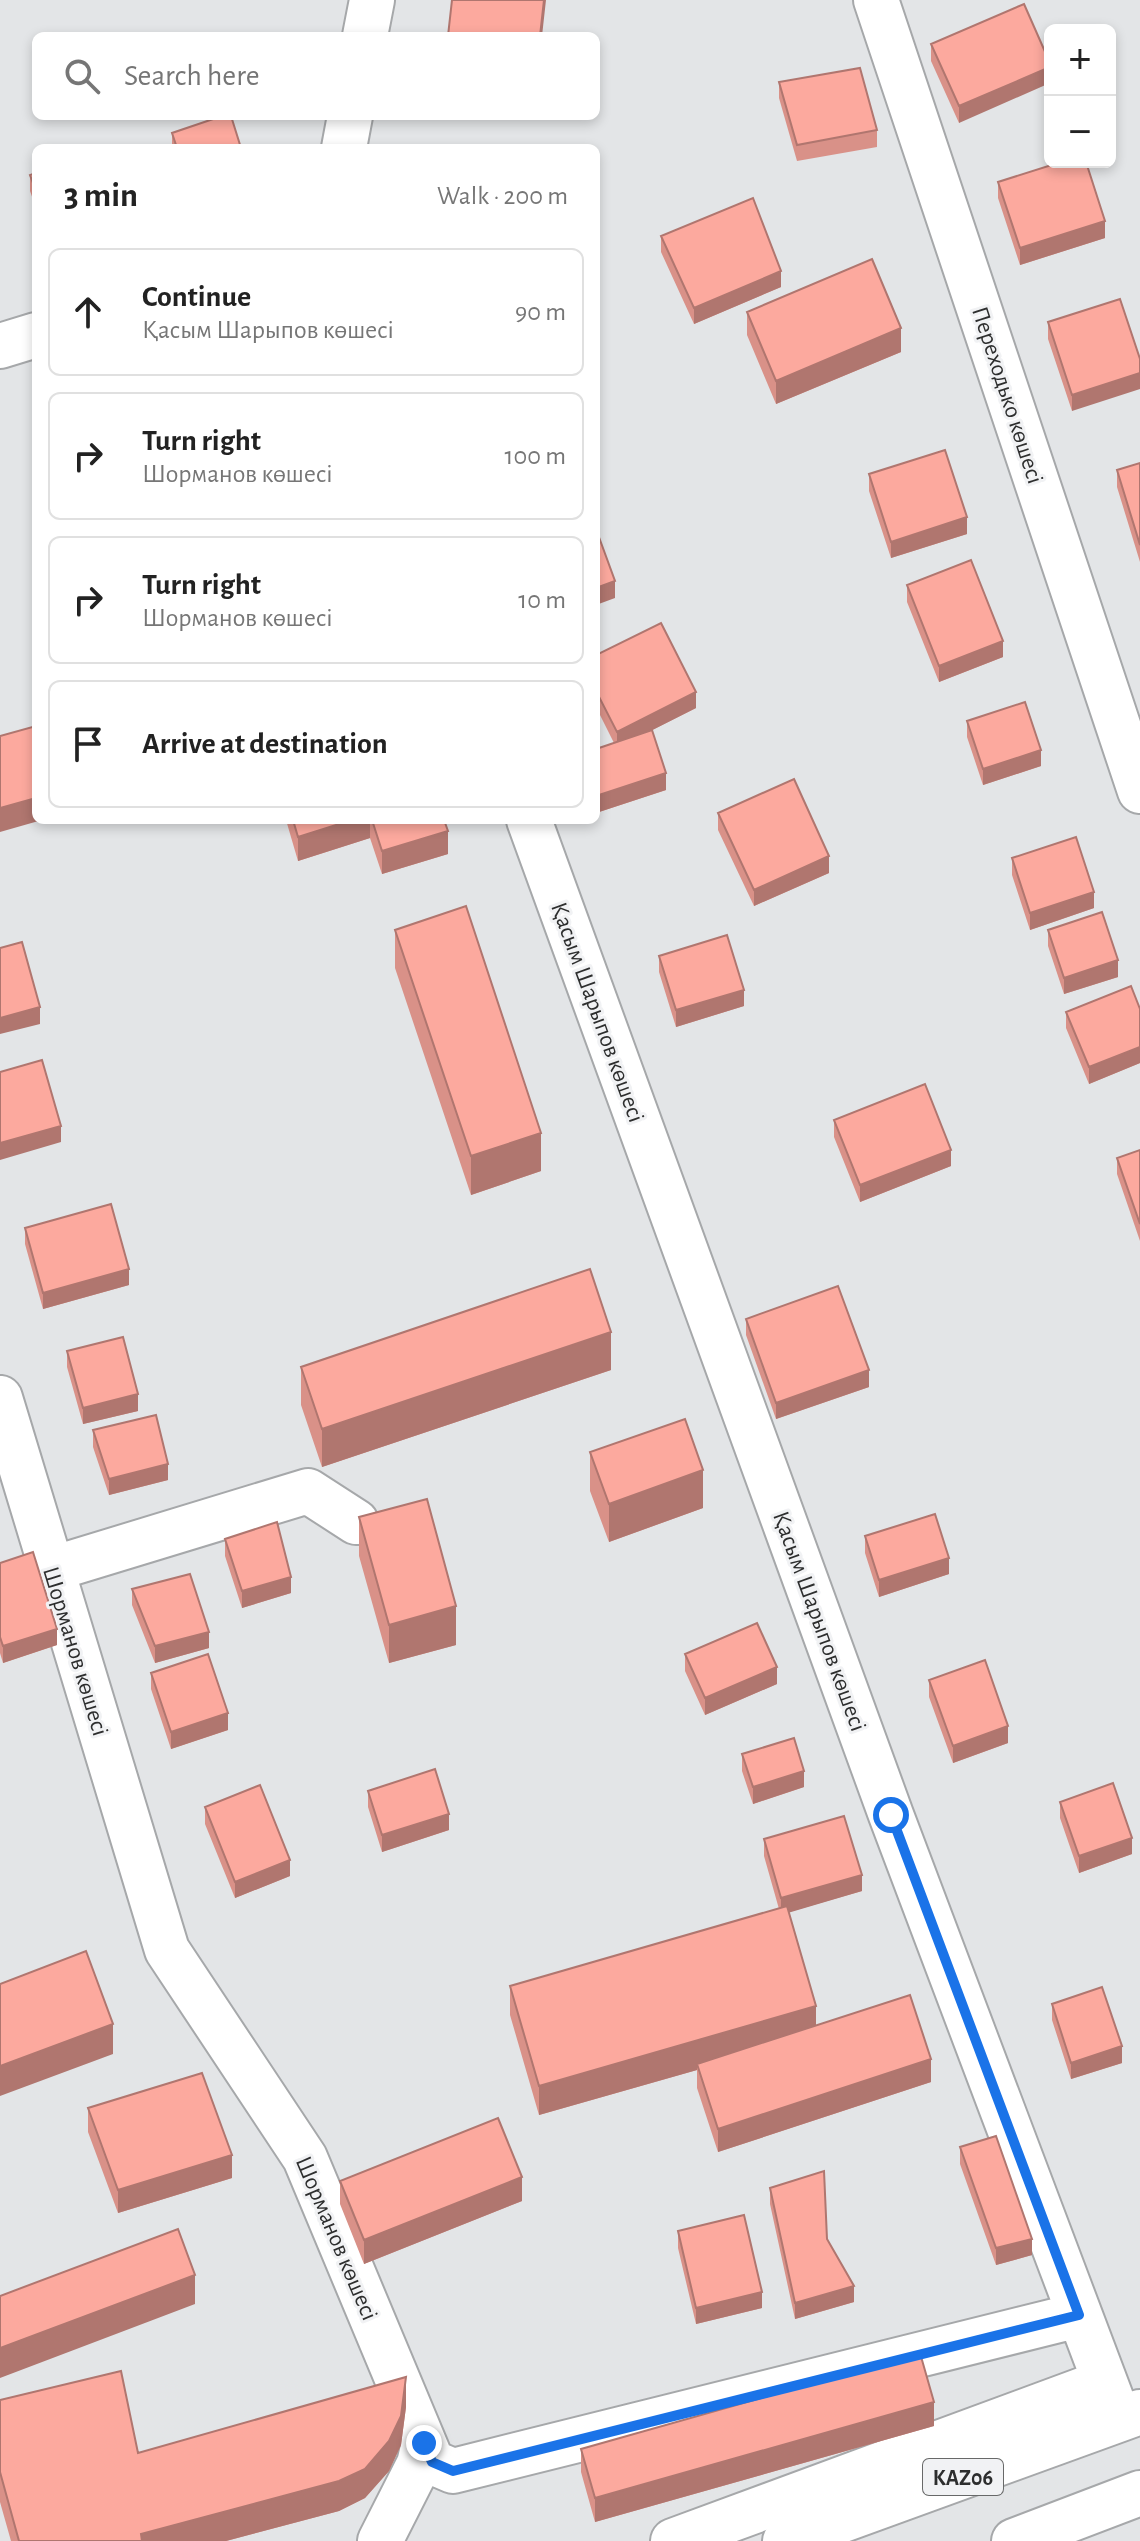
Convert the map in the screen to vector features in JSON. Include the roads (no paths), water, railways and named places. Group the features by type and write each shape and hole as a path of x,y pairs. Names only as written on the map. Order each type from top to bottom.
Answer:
{"main road":[{"path":"366,32 372,0"},
{"name":"Переходько көшесі","path":"876,0 1140,791"},
{"path":"345,144 349,120"},
{"path":"0,346 32,336"},
{"name":"Қасым Шарыпов көшесі","path":"530,824 891,1815 1079,2315 1121,2405"},
{"name":"Шорманов көшесі","path":"0,1398 167,1950 305,2158 432,2462 453,2471 1079,2315"},
{"path":"52,1569 308,1491 356,1522"},
{"path":"673,2541 1121,2405"},
{"name":"KАZ06","path":"785,2541 1121,2405"},
{"path":"380,2541 419,2464 424,2443"},
{"path":"1014,2541 1140,2493"}]}
